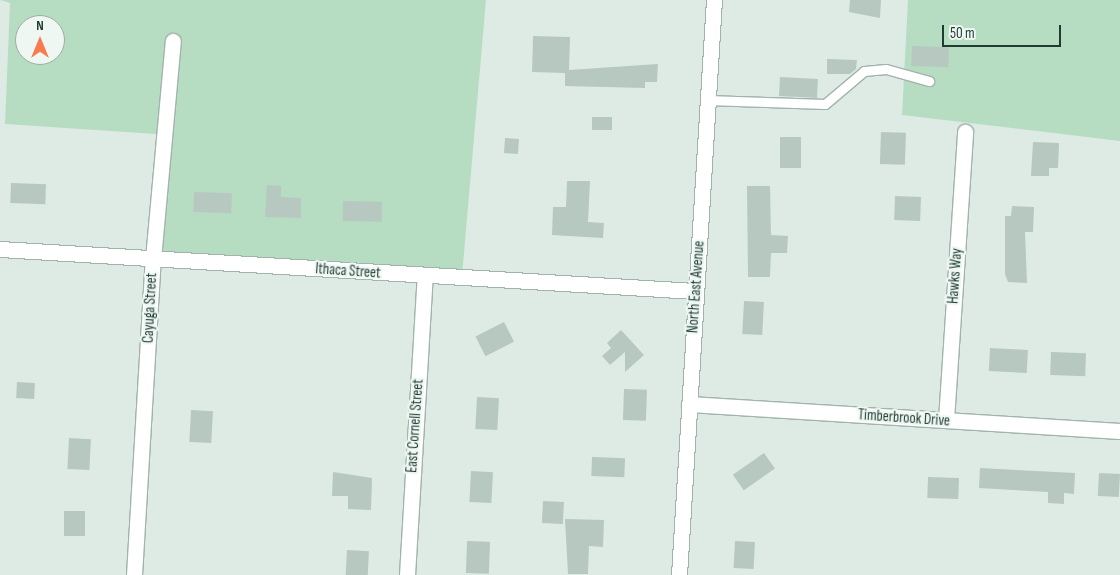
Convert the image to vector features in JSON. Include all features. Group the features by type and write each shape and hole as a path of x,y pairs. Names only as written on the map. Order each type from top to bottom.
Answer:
{"street":[{"name":"North East Avenue","path":"679,575 714,0"},
{"name":"Cayuga Street","path":"134,575 153,259 173,41"},
{"name":"Hawks Way","path":"946,420 965,132"},
{"name":"Ithaca Street","path":"0,249 695,291"},
{"name":"East Cornell Street","path":"407,575 425,276"},
{"name":"Timberbrook Drive","path":"689,404 1120,431"}],"lane":[{"path":"707,100 825,104 864,71 886,69 929,81"}],"green space":[{"path":"0,0 486,0 462,276 156,259 156,134 5,124 10,3"},
{"path":"908,0 1120,0 1120,141 902,115"}],"building":[{"path":"850,0 881,0 880,18 849,12"},
{"path":"533,36 570,37 569,70 658,64 657,82 645,82 645,88 565,86 565,73 532,72"},
{"path":"912,46 949,47 948,67 911,66"},
{"path":"827,59 857,60 856,69 850,74 827,74"},
{"path":"780,77 818,79 817,98 779,96"},
{"path":"592,117 612,117 612,130 592,130"},
{"path":"881,132 906,133 905,165 880,164"},
{"path":"780,137 801,137 801,168 780,168"},
{"path":"505,138 519,139 518,154 504,153"},
{"path":"1033,142 1059,143 1058,168 1049,168 1049,176 1031,176"},
{"path":"567,181 590,181 588,222 604,223 603,238 552,235 553,207 566,207"},
{"path":"11,183 46,184 45,204 10,203"},
{"path":"267,185 281,186 281,197 301,198 301,218 265,217"},
{"path":"747,186 770,186 771,235 788,236 787,253 771,253 770,277 748,277"},
{"path":"194,192 232,193 231,213 193,212"},
{"path":"895,196 921,197 920,221 894,220"},
{"path":"343,201 382,202 382,222 343,221"},
{"path":"1012,206 1034,207 1033,232 1025,232 1027,283 1008,282 1005,274 1005,216 1011,216"},
{"path":"744,301 764,302 762,335 742,334"},
{"path":"504,322 514,342 485,356 475,337"},
{"path":"621,330 644,355 625,372 625,352 610,365 602,356 611,348 607,343"},
{"path":"990,348 1028,350 1027,373 989,371"},
{"path":"1051,352 1086,353 1085,376 1050,375"},
{"path":"17,382 35,383 34,399 16,398"},
{"path":"624,389 647,390 646,421 623,420"},
{"path":"477,397 499,398 497,430 475,429"},
{"path":"191,410 213,411 211,443 189,442"},
{"path":"69,438 91,439 89,470 67,469"},
{"path":"764,453 775,469 744,490 733,475"},
{"path":"592,457 625,458 624,477 591,476"},
{"path":"980,468 1075,473 1074,494 1064,493 1064,504 1048,503 1048,492 979,488"},
{"path":"471,471 493,472 491,503 469,502"},
{"path":"333,472 372,478 371,510 348,509 348,496 332,496"},
{"path":"1099,473 1120,474 1119,497 1098,496"},
{"path":"928,477 959,478 958,499 927,498"},
{"path":"543,501 564,502 563,524 542,523"},
{"path":"64,511 85,511 85,536 64,536"},
{"path":"565,519 604,520 603,547 589,546 588,574 568,574"},
{"path":"467,541 490,542 489,574 466,573"},
{"path":"735,541 755,542 754,569 734,568"},
{"path":"347,550 369,551 368,575 346,575"}]}
